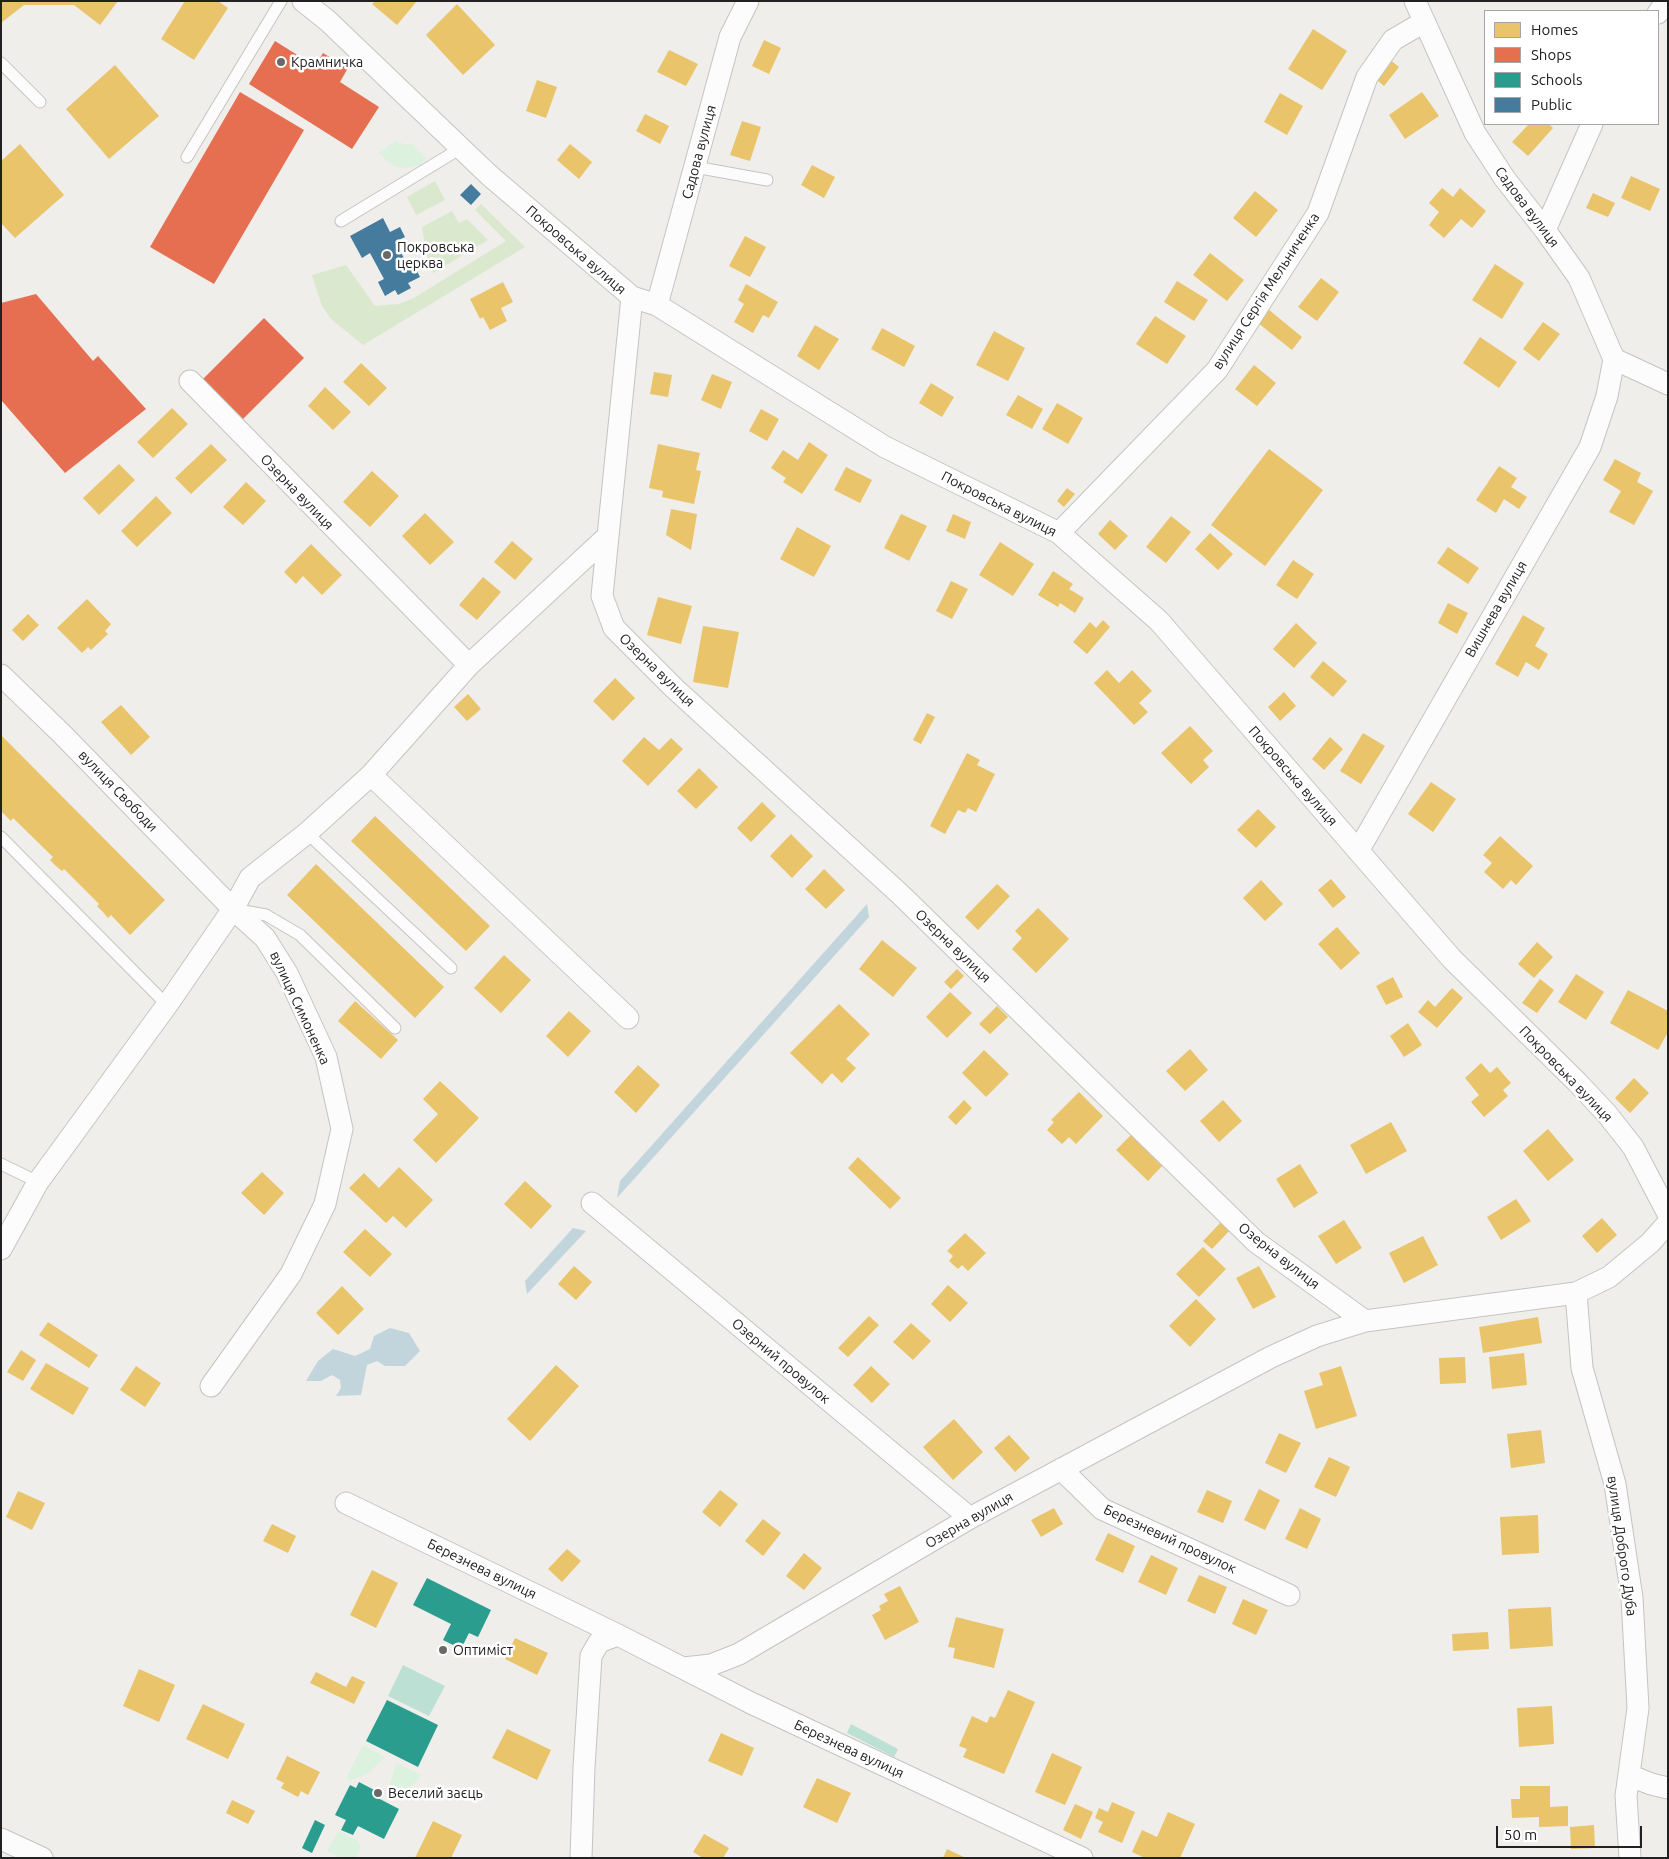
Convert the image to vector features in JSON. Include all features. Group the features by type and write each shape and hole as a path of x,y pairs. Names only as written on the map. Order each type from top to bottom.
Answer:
{"street":[{"name":"Покровська вулиця","path":"303,1 328,21 489,175 632,297 657,305 886,447 1059,533 1159,621 1452,959 1607,1114 1633,1147 1668,1214"},
{"name":"Садова вулиця","path":"657,305 730,36 748,1"},
{"name":"Садова вулиця","path":"1414,1 1475,133 1504,179 1545,230 1579,278 1614,359"},
{"path":"1659,12 1667,1"},
{"name":"вулиця Сергія Мельниченка","path":"1059,533 1217,370 1318,213 1367,77 1393,40 1424,22"},
{"path":"1545,230 1592,125"},
{"name":"Озерна вулиця","path":"632,297 602,596 614,628 674,688 900,895 1256,1242 1365,1321"},
{"path":"1614,359 1668,384"},
{"name":"Вишнева вулиця","path":"1358,851 1590,447 1607,396 1614,359"},
{"name":"Озерна вулиця","path":"190,381 469,665"},
{"path":"1,1249 38,1182 233,909 250,878 307,833 371,775 469,665 607,538"},
{"name":"вулиця Свободи","path":"1,675 61,733 233,909"},
{"path":"371,775 628,1018"},
{"name":"вулиця Симоненка","path":"211,1386 291,1274 325,1204 342,1129 326,1058 287,974 265,938 233,909"},
{"name":"Озерний провулок","path":"592,1203 970,1518"},
{"path":"1576,1293 1609,1277 1650,1242 1668,1223"},
{"name":"Озерна вулиця","path":"684,1668 711,1665 739,1654 970,1518 1271,1357 1317,1336 1365,1321 1576,1293"},
{"name":"вулиця Доброго Дуба","path":"1576,1293 1582,1368 1615,1484 1632,1598 1638,1708 1626,1796 1630,1858"},
{"name":"Березневий провулок","path":"1061,1469 1102,1509 1289,1595"},
{"name":"Березнева вулиця","path":"346,1503 618,1634 751,1703 1082,1858"},
{"path":"581,1858 584,1767 591,1656 599,1642 618,1634"},
{"path":"1629,1775 1651,1784 1668,1788"},
{"path":"1,1839 42,1858"}],"lane":[{"path":"187,157 281,1"},
{"path":"1,63 40,102"},
{"path":"340,221 461,148"},
{"path":"695,167 766,180"},
{"path":"307,833 451,968"},
{"path":"1,837 166,1005"},
{"path":"233,909 266,914 300,935 395,1028"},
{"path":"1,1164 38,1182"}],"green space":[{"path":"396,141 406,145 411,143 427,159 418,166 396,167 379,153"},
{"path":"435,181 445,200 416,215 407,197"},
{"path":"481,204 525,247 363,345 331,319 322,306 312,275 346,265 375,306 398,304 414,298 506,241 475,210"},
{"path":"452,211 459,223 467,219 488,240 433,273 429,267 422,227"},
{"path":"403,1665 445,1686 429,1716 388,1696"},
{"path":"851,1724 898,1749 894,1757 847,1733"},
{"path":"363,1745 385,1757 367,1774 351,1780 346,1778"},
{"path":"396,1763 421,1775 413,1785 399,1795 387,1795"},
{"path":"339,1831 358,1841 361,1847 355,1858 341,1858 327,1851"}],"shaded area":[{"path":"867,904 869,917 617,1198 620,1181"},
{"path":"573,1228 586,1231 527,1294 525,1281"},
{"path":"390,1328 409,1333 420,1351 405,1366 385,1366 377,1361 367,1365 361,1395 336,1396 341,1388 340,1380 332,1375 321,1381 306,1381 318,1361 333,1349 355,1356 370,1349 374,1336"}],"building: Homes":[{"path":"1,1 118,1 100,25 74,5 24,5 1,23"},
{"path":"185,1 218,1 228,8 194,60 161,39"},
{"path":"375,1 417,1 397,25 372,4"},
{"path":"457,4 495,45 463,75 426,35"},
{"path":"1313,29 1347,51 1322,90 1288,69"},
{"path":"764,40 781,48 769,74 752,66"},
{"path":"669,50 698,64 686,86 657,72"},
{"path":"1388,58 1399,67 1384,86 1373,77"},
{"path":"115,65 159,116 109,159 66,109"},
{"path":"537,80 557,87 546,118 526,111"},
{"path":"1422,92 1439,116 1405,139 1389,115"},
{"path":"1280,93 1303,106 1287,135 1264,122"},
{"path":"645,114 669,126 660,144 636,131"},
{"path":"742,121 761,127 750,161 730,155"},
{"path":"1528,125 1550,125 1553,128 1528,156 1512,142"},
{"path":"20,144 64,195 15,238 1,223 1,161"},
{"path":"570,144 592,162 579,179 557,160"},
{"path":"812,165 835,177 824,198 801,185"},
{"path":"1631,176 1660,189 1650,211 1621,198"},
{"path":"1442,188 1453,197 1460,188 1486,211 1472,228 1461,219 1444,238 1429,225 1439,212 1429,203"},
{"path":"1255,191 1278,210 1256,237 1233,218"},
{"path":"1593,193 1615,203 1608,217 1586,208"},
{"path":"745,236 766,247 750,277 729,266"},
{"path":"1210,253 1244,280 1227,301 1193,275"},
{"path":"1495,264 1524,283 1502,319 1472,300"},
{"path":"1321,278 1339,292 1317,321 1298,307"},
{"path":"1177,281 1208,300 1194,321 1164,302"},
{"path":"503,282 513,302 501,308 507,321 490,330 483,317 480,319 470,299"},
{"path":"746,284 778,302 769,318 763,315 753,333 734,322 744,304 738,300"},
{"path":"1268,309 1302,337 1292,350 1258,323"},
{"path":"1155,316 1186,336 1167,364 1136,344"},
{"path":"1543,322 1560,334 1539,361 1523,349"},
{"path":"815,325 839,339 819,370 797,356"},
{"path":"882,328 915,346 904,367 871,349"},
{"path":"994,331 1025,348 1008,381 976,365"},
{"path":"1480,337 1517,362 1499,388 1463,363"},
{"path":"361,363 387,388 369,406 343,382"},
{"path":"1254,365 1276,383 1257,406 1235,389"},
{"path":"654,372 672,375 668,397 650,394"},
{"path":"712,374 732,382 721,409 701,400"},
{"path":"931,383 954,397 942,417 919,403"},
{"path":"325,387 351,412 333,430 308,406"},
{"path":"1018,395 1043,409 1032,429 1006,415"},
{"path":"1057,403 1083,418 1068,444 1042,429"},
{"path":"172,408 188,424 153,458 137,442"},
{"path":"761,409 779,419 767,441 749,431"},
{"path":"809,442 828,455 802,494 783,482 786,478 771,468 783,450 798,460"},
{"path":"211,444 227,460 191,494 175,478"},
{"path":"658,444 700,453 696,470 701,471 694,504 662,497 663,491 649,488"},
{"path":"1269,449 1323,490 1265,566 1211,525"},
{"path":"1615,459 1641,473 1637,482 1653,491 1634,525 1609,512 1621,491 1603,480"},
{"path":"119,464 135,480 99,515 83,498"},
{"path":"1499,466 1517,478 1511,487 1527,497 1519,509 1504,499 1496,513 1476,500"},
{"path":"846,467 872,480 860,503 834,490"},
{"path":"372,471 399,496 370,527 343,502"},
{"path":"246,482 266,501 243,525 223,507"},
{"path":"1067,488 1075,494 1064,507 1057,501"},
{"path":"156,496 172,513 137,547 121,531"},
{"path":"671,509 697,514 691,550 666,535"},
{"path":"425,513 454,542 430,565 402,536"},
{"path":"901,514 927,526 909,561 884,548"},
{"path":"953,514 971,522 965,539 946,531"},
{"path":"1171,516 1191,532 1166,563 1146,547"},
{"path":"1110,520 1128,536 1115,550 1098,534"},
{"path":"797,527 831,546 814,577 780,559"},
{"path":"1210,533 1233,554 1218,570 1195,549"},
{"path":"512,541 533,559 515,580 494,562"},
{"path":"1000,542 1034,564 1013,596 979,575"},
{"path":"311,544 342,575 322,595 303,576 296,584 284,572"},
{"path":"1448,547 1479,568 1468,584 1437,563"},
{"path":"1293,560 1314,574 1297,599 1276,585"},
{"path":"1053,571 1073,584 1069,589 1084,598 1075,613 1060,603 1058,607 1038,595"},
{"path":"483,577 501,592 477,620 459,605"},
{"path":"951,581 968,589 952,619 936,611"},
{"path":"658,597 692,606 681,644 647,635"},
{"path":"87,599 111,624 105,631 108,634 91,650 88,647 82,653 57,628"},
{"path":"1448,603 1468,613 1457,634 1438,623"},
{"path":"28,614 39,625 23,641 12,630"},
{"path":"1523,615 1545,628 1535,646 1548,654 1539,670 1526,662 1518,677 1495,664"},
{"path":"1103,620 1110,627 1087,654 1073,642 1090,622 1096,628"},
{"path":"1296,623 1317,643 1294,668 1273,649"},
{"path":"703,626 739,632 728,688 693,682"},
{"path":"1323,661 1347,681 1333,697 1310,677"},
{"path":"1107,670 1119,683 1132,670 1152,691 1139,703 1148,712 1134,725 1094,683"},
{"path":"615,678 635,698 613,721 593,701"},
{"path":"1284,692 1296,706 1280,721 1268,707"},
{"path":"468,694 481,709 467,721 454,707"},
{"path":"121,705 150,737 131,755 101,722"},
{"path":"927,713 935,717 921,744 913,740"},
{"path":"1190,726 1213,751 1203,760 1209,767 1191,784 1161,753"},
{"path":"1363,733 1385,746 1361,784 1340,771"},
{"path":"1,735 165,900 130,935 111,915 108,918 97,906 99,904 64,869 62,871 50,860 53,857 13,818 11,821 1,811"},
{"path":"644,737 659,750 671,738 683,749 648,786 622,761"},
{"path":"1330,737 1343,749 1324,770 1312,759"},
{"path":"967,753 980,760 977,765 995,774 976,812 968,808 965,813 958,810 945,834 930,826"},
{"path":"699,768 718,787 696,809 677,791"},
{"path":"1431,782 1456,799 1433,832 1408,814"},
{"path":"762,802 776,816 751,842 737,828"},
{"path":"1258,809 1276,827 1256,848 1237,830"},
{"path":"375,816 490,926 466,951 351,841"},
{"path":"791,834 813,856 792,878 770,856"},
{"path":"1500,836 1533,866 1516,885 1511,880 1503,889 1484,872 1492,863 1483,855"},
{"path":"316,864 444,987 415,1018 287,895"},
{"path":"824,869 845,890 826,909 805,889"},
{"path":"1331,879 1346,897 1333,908 1318,890"},
{"path":"1261,880 1283,904 1265,921 1243,898"},
{"path":"997,884 1010,896 978,930 965,917"},
{"path":"1038,908 1069,939 1036,973 1012,949 1022,938 1015,931"},
{"path":"1337,927 1360,953 1341,970 1318,944"},
{"path":"882,940 917,968 893,997 859,969"},
{"path":"1537,942 1553,957 1534,978 1518,964"},
{"path":"504,955 531,980 501,1013 474,988"},
{"path":"957,969 964,976 951,989 944,982"},
{"path":"1576,974 1604,992 1586,1020 1558,1002"},
{"path":"1393,977 1403,997 1386,1005 1376,986"},
{"path":"1540,979 1554,990 1537,1013 1522,1003"},
{"path":"1452,988 1463,998 1437,1028 1418,1012 1428,1000 1435,1007"},
{"path":"1628,990 1668,1011 1668,1032 1658,1050 1610,1023"},
{"path":"950,992 972,1013 947,1038 926,1017"},
{"path":"355,1001 398,1040 381,1059 338,1021"},
{"path":"839,1004 870,1034 846,1059 856,1068 842,1083 832,1073 822,1084 790,1053"},
{"path":"997,1006 1008,1017 990,1034 979,1024"},
{"path":"569,1011 591,1031 568,1057 546,1036"},
{"path":"1408,1023 1422,1045 1404,1057 1390,1036"},
{"path":"1190,1049 1208,1070 1185,1091 1166,1071"},
{"path":"984,1050 1009,1074 986,1097 962,1073"},
{"path":"1481,1063 1490,1073 1497,1067 1511,1083 1503,1090 1508,1096 1484,1117 1471,1102 1479,1095 1465,1078"},
{"path":"638,1065 660,1085 636,1113 614,1092"},
{"path":"1634,1078 1649,1093 1630,1113 1615,1098"},
{"path":"440,1081 479,1118 436,1163 413,1140 438,1114 423,1099"},
{"path":"1079,1092 1103,1116 1076,1144 1069,1137 1062,1144 1047,1130 1054,1122 1051,1120"},
{"path":"964,1100 972,1108 956,1125 948,1117"},
{"path":"1223,1100 1242,1121 1219,1142 1200,1121"},
{"path":"1391,1122 1407,1151 1366,1174 1350,1145"},
{"path":"1548,1129 1574,1160 1548,1181 1523,1151"},
{"path":"1132,1134 1163,1165 1148,1181 1116,1150"},
{"path":"858,1157 901,1198 890,1209 848,1168"},
{"path":"1300,1164 1318,1193 1294,1208 1276,1179"},
{"path":"399,1167 433,1200 406,1228 393,1216 386,1223 349,1188 364,1173 379,1188"},
{"path":"262,1172 284,1193 264,1215 241,1193"},
{"path":"525,1181 552,1206 531,1229 504,1204"},
{"path":"1516,1199 1531,1221 1501,1240 1487,1217"},
{"path":"1602,1218 1617,1235 1597,1253 1582,1236"},
{"path":"1224,1219 1232,1228 1212,1249 1203,1241"},
{"path":"1344,1220 1362,1248 1336,1264 1318,1236"},
{"path":"365,1229 392,1254 370,1277 343,1252"},
{"path":"965,1233 986,1253 968,1271 962,1265 958,1269 949,1261 953,1256 947,1251"},
{"path":"1423,1236 1438,1265 1404,1283 1389,1253"},
{"path":"1203,1247 1226,1269 1199,1297 1176,1274"},
{"path":"574,1266 592,1282 576,1300 558,1284"},
{"path":"1259,1266 1276,1297 1253,1309 1236,1278"},
{"path":"948,1285 968,1303 950,1322 931,1304"},
{"path":"342,1286 364,1309 338,1335 316,1313"},
{"path":"1196,1299 1216,1319 1190,1347 1169,1326"},
{"path":"869,1316 879,1325 848,1357 838,1348"},
{"path":"1538,1317 1542,1343 1483,1353 1479,1327"},
{"path":"48,1322 98,1355 89,1368 39,1335"},
{"path":"911,1323 931,1341 913,1360 893,1342"},
{"path":"21,1350 36,1360 23,1381 7,1372"},
{"path":"1524,1353 1527,1385 1492,1389 1489,1357"},
{"path":"1465,1357 1466,1383 1440,1384 1439,1358"},
{"path":"46,1363 89,1388 73,1415 30,1389"},
{"path":"556,1365 579,1386 530,1441 507,1419"},
{"path":"136,1366 161,1383 145,1407 120,1390"},
{"path":"871,1366 890,1384 872,1403 853,1385"},
{"path":"1341,1366 1357,1416 1316,1429 1304,1391 1323,1385 1319,1373"},
{"path":"954,1419 983,1452 953,1480 923,1447"},
{"path":"1541,1430 1545,1463 1511,1468 1507,1434"},
{"path":"1279,1433 1301,1443 1286,1473 1265,1463"},
{"path":"1009,1435 1030,1458 1015,1472 994,1448"},
{"path":"1329,1457 1350,1467 1336,1497 1314,1487"},
{"path":"1259,1489 1280,1500 1265,1530 1244,1520"},
{"path":"720,1490 738,1504 720,1527 702,1512"},
{"path":"1207,1490 1232,1501 1223,1523 1197,1512"},
{"path":"18,1491 45,1503 32,1530 6,1517"},
{"path":"1054,1508 1063,1524 1041,1537 1031,1520"},
{"path":"1300,1508 1321,1519 1307,1549 1285,1539"},
{"path":"1538,1515 1539,1553 1502,1555 1500,1517"},
{"path":"763,1519 781,1533 763,1556 745,1541"},
{"path":"272,1524 296,1536 288,1553 263,1541"},
{"path":"1108,1533 1135,1546 1123,1573 1095,1560"},
{"path":"567,1549 581,1561 562,1582 548,1569"},
{"path":"804,1553 822,1568 804,1590 786,1576"},
{"path":"1151,1555 1178,1568 1166,1595 1138,1582"},
{"path":"372,1570 398,1583 376,1628 350,1615"},
{"path":"1199,1575 1227,1587 1215,1614 1187,1601"},
{"path":"900,1586 919,1622 885,1640 872,1615 881,1610 879,1606 888,1601 884,1594"},
{"path":"1243,1599 1268,1610 1256,1635 1232,1624"},
{"path":"1551,1607 1553,1646 1510,1649 1508,1609"},
{"path":"956,1617 1004,1629 994,1668 953,1658 955,1648 948,1647"},
{"path":"1488,1632 1489,1649 1453,1651 1452,1634"},
{"path":"515,1638 548,1653 537,1675 505,1659"},
{"path":"139,1669 175,1685 159,1722 123,1706"},
{"path":"316,1672 346,1687 352,1676 365,1682 354,1704 310,1683"},
{"path":"1008,1690 1035,1702 1004,1774 963,1757 967,1749 959,1746 972,1716 987,1723 990,1716 995,1718"},
{"path":"203,1704 245,1724 228,1759 186,1739"},
{"path":"1552,1706 1554,1744 1519,1747 1517,1708"},
{"path":"507,1729 551,1750 537,1780 492,1758"},
{"path":"721,1733 754,1748 742,1776 708,1761"},
{"path":"1052,1753 1082,1767 1065,1805 1035,1792"},
{"path":"287,1756 320,1772 308,1795 301,1791 298,1797 281,1788 284,1783 276,1779"},
{"path":"817,1778 851,1793 837,1823 803,1807"},
{"path":"1520,1786 1550,1786 1550,1807 1568,1806 1568,1826 1539,1827 1539,1817 1512,1818 1511,1799 1520,1799"},
{"path":"232,1800 255,1811 248,1824 226,1813"},
{"path":"1112,1802 1135,1812 1122,1843 1098,1832 1103,1822 1095,1818 1099,1808 1108,1812"},
{"path":"1075,1804 1093,1812 1081,1839 1063,1830"},
{"path":"1168,1812 1195,1824 1180,1858 1145,1858 1132,1852 1142,1830 1157,1837"},
{"path":"433,1821 462,1835 451,1858 415,1858"},
{"path":"1594,1825 1595,1848 1571,1849 1570,1827"},
{"path":"704,1834 729,1848 723,1858 703,1858 693,1852"},
{"path":"947,1849 966,1858 943,1858"}],"building: Shops":[{"path":"275,41 315,66 323,53 348,68 340,82 379,107 352,149 249,84"},
{"path":"240,92 304,130 214,284 150,247"},
{"path":"36,294 93,361 98,356 146,409 65,473 1,400 1,303"},
{"path":"264,318 304,358 243,419 203,379"}],"building: Schools":[{"path":"427,1578 491,1610 478,1637 469,1633 461,1649 443,1640 451,1624 413,1605"},
{"path":"387,1700 438,1725 418,1767 366,1741"},
{"path":"359,1782 378,1792 376,1797 399,1809 384,1839 358,1826 353,1835 341,1830 346,1820 335,1815 350,1785 356,1788"},
{"path":"315,1820 325,1825 312,1853 302,1848"}],"building: Public":[{"path":"471,184 481,194 471,205 460,195"},
{"name":"Покровська церква","path":"383,218 390,232 400,227 405,237 395,242 409,267 414,265 420,277 408,283 411,288 398,295 395,290 385,296 378,282 384,279 370,253 362,258 350,236"}],"place":[{"name":"Крамничка","path":"281,62"},
{"name":"Покровська церква","path":"387,255"},
{"name":"Оптиміст","path":"443,1650"},
{"name":"Веселий заєць","path":"378,1793"}]}
